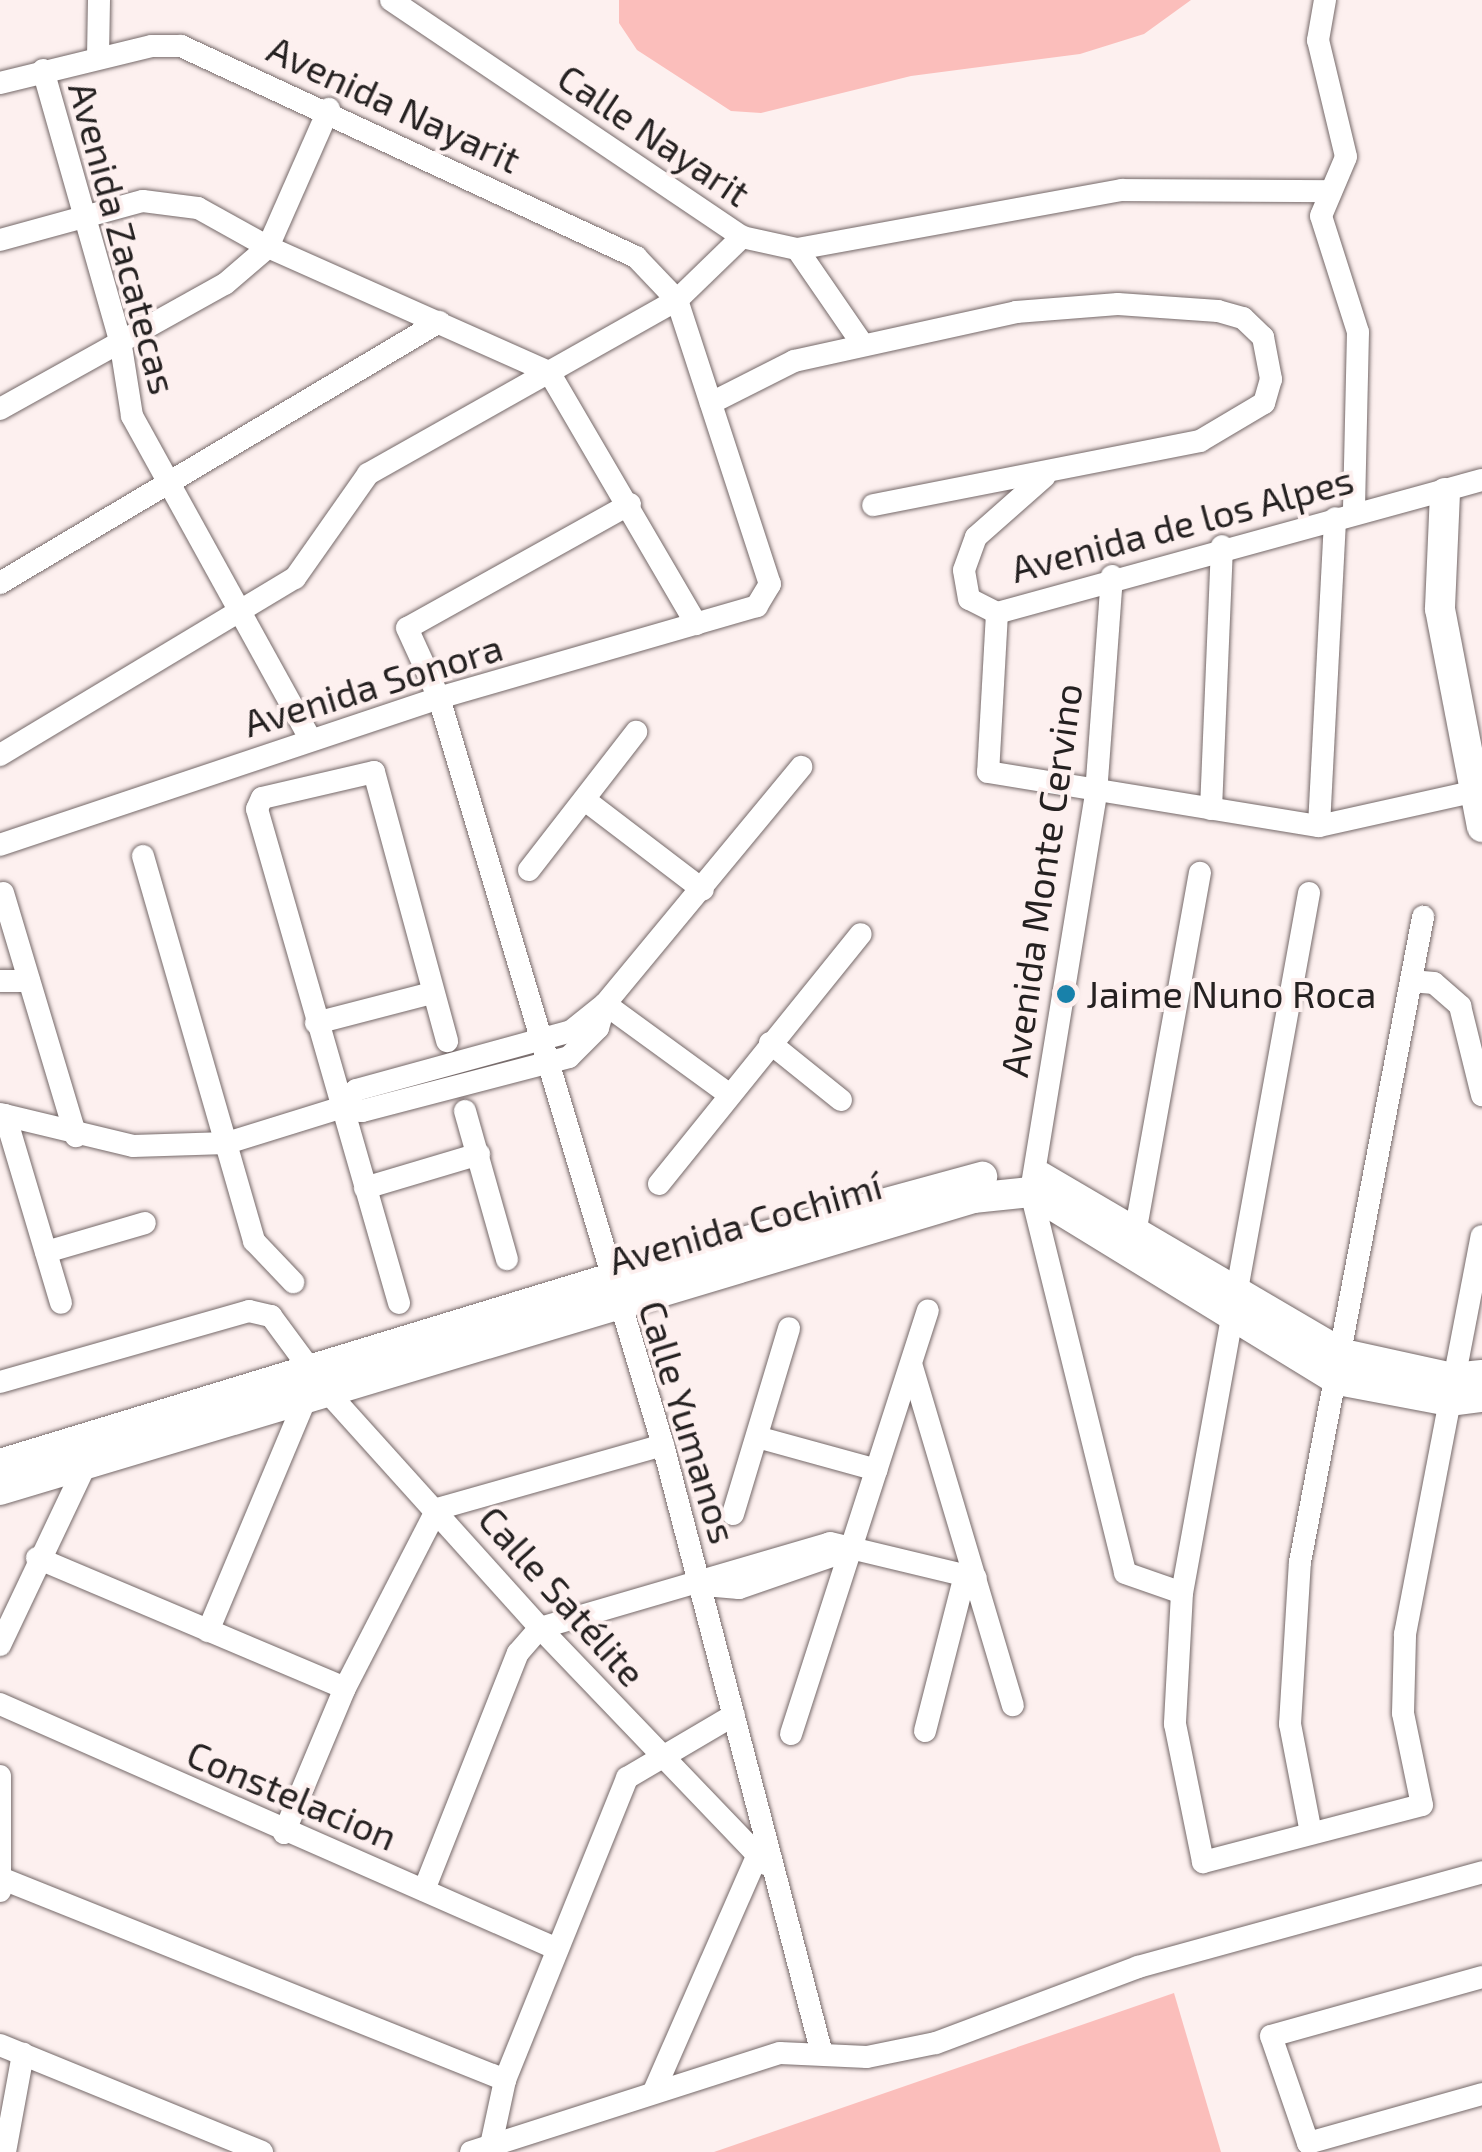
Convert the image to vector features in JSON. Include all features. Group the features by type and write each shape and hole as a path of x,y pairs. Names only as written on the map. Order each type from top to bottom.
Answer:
{"street":[{"name":"Avenida Zacatecas","path":"98,57 99,0"},
{"name":"Calle Nayarit","path":"0,756 295,578 368,474 677,300 742,237 391,0"},
{"path":"1319,826 1358,332 1328,256 1321,216 1346,157 1318,40 1325,0"},
{"name":"Avenida Nayarit","path":"0,83 98,57 180,46 329,109 624,250 677,300"},
{"name":"Avenida Zacatecas","path":"43,70 87,213 120,340 132,416 310,740"},
{"path":"0,409 224,284 268,248 329,109"},
{"path":"742,237 797,249 1122,190 1331,192"},
{"path":"0,240 87,213 169,201 198,208 268,248 549,372 630,504 696,624"},
{"path":"797,249 863,345"},
{"path":"677,300 711,403 794,362 1016,312 1118,304 1218,311 1243,318 1263,338 1271,379 1264,403 1242,422 1162,452 873,505"},
{"path":"0,583 440,322"},
{"name":"Avenida Sonora","path":"3,839 439,698 696,624 767,598 770,584 711,403"},
{"path":"997,613 969,599 964,570 976,537 1014,496 1064,468"},
{"name":"Avenida de los Alpes","path":"1096,794 988,772 997,613 1112,576 1445,493 1482,480"},
{"path":"1445,493 1440,609 1478,791 1482,828"},
{"name":"Calle Yumanos","path":"630,504 411,623 408,635 439,698 612,1290 663,1446 734,1715 760,1862 822,2054"},
{"path":"1210,809 1222,546"},
{"name":"Avenida Monte Cervino","path":"1032,1182 1096,794 1112,576"},
{"path":"529,870 636,732"},
{"path":"2,1115 76,1136 164,1148 227,1143 340,1108 356,1090 416,1084 543,1052 581,1048 604,1004 703,890 801,767"},
{"path":"399,1302 340,1108 257,803 370,768 446,1041"},
{"path":"1096,794 1319,826 1478,791"},
{"path":"585,800 703,890"},
{"path":"142,856 254,1241 293,1282"},
{"path":"1136,1228 1200,873"},
{"path":"1310,893 1182,1593 1175,1724 1203,1862 1422,1805 1404,1713 1405,1634 1461,1384 1482,1236"},
{"path":"3,894 76,1136"},
{"path":"1311,1833 1290,1724 1289,1658 1300,1562 1341,1367 1423,917"},
{"path":"659,1184 727,1093 862,934"},
{"path":"0,981 30,981"},
{"path":"1411,981 1434,983 1460,1006 1482,1095"},
{"path":"316,1023 432,994"},
{"path":"604,1004 727,1093"},
{"path":"770,1043 841,1100"},
{"path":"465,1112 507,1259"},
{"path":"2,1115 61,1303"},
{"path":"365,1188 478,1154"},
{"name":"Avenida Cochimí","path":"0,1490 86,1464 314,1383 967,1178 1032,1182"},
{"path":"1032,1182 1136,1228 1235,1304"},
{"path":"1032,1182 1341,1367 1461,1384 1482,1397"},
{"path":"1032,1182 1125,1573 1182,1593"},
{"path":"46,1252 145,1222"},
{"name":"Calle Satélite","path":"0,1382 249,1310 271,1316 314,1383 438,1509 540,1628 760,1862"},
{"path":"790,1734 928,1310"},
{"path":"733,1514 788,1328"},
{"path":"912,1367 971,1577 1014,1706"},
{"path":"208,1630 314,1383"},
{"name":"Avenida Cochimí","path":"0,1464 314,1383"},
{"path":"757,1437 876,1470"},
{"path":"284,1832 345,1688 438,1509 663,1446"},
{"path":"0,1645 37,1558 86,1464"},
{"path":"424,1890 518,1653 540,1628 701,1585 739,1588 852,1549 971,1577"},
{"path":"37,1558 345,1688"},
{"path":"925,1730 971,1577"},
{"name":"Constelacion","path":"0,1704 557,1949"},
{"path":"481,2149 627,1778 657,1754 734,1715"},
{"path":"0,1776 2,1885 505,2080"},
{"path":"654,2091 760,1862"},
{"path":"481,2149 780,2052 880,2056 936,2043 1138,1967 1482,1872"},
{"path":"1482,1976 1271,2036 1308,2143 1482,2094"},
{"path":"0,2045 262,2152"},
{"path":"5,2152 23,2054"}],"shaded area":[{"path":"619,0 1191,0 1144,34 1080,54 911,76 761,113 731,111 637,50 619,23"},
{"path":"1174,1993 1221,2152 714,2152"}],"place":[{"name":"Jaime Nuno Roca","path":"1066,994"}]}
